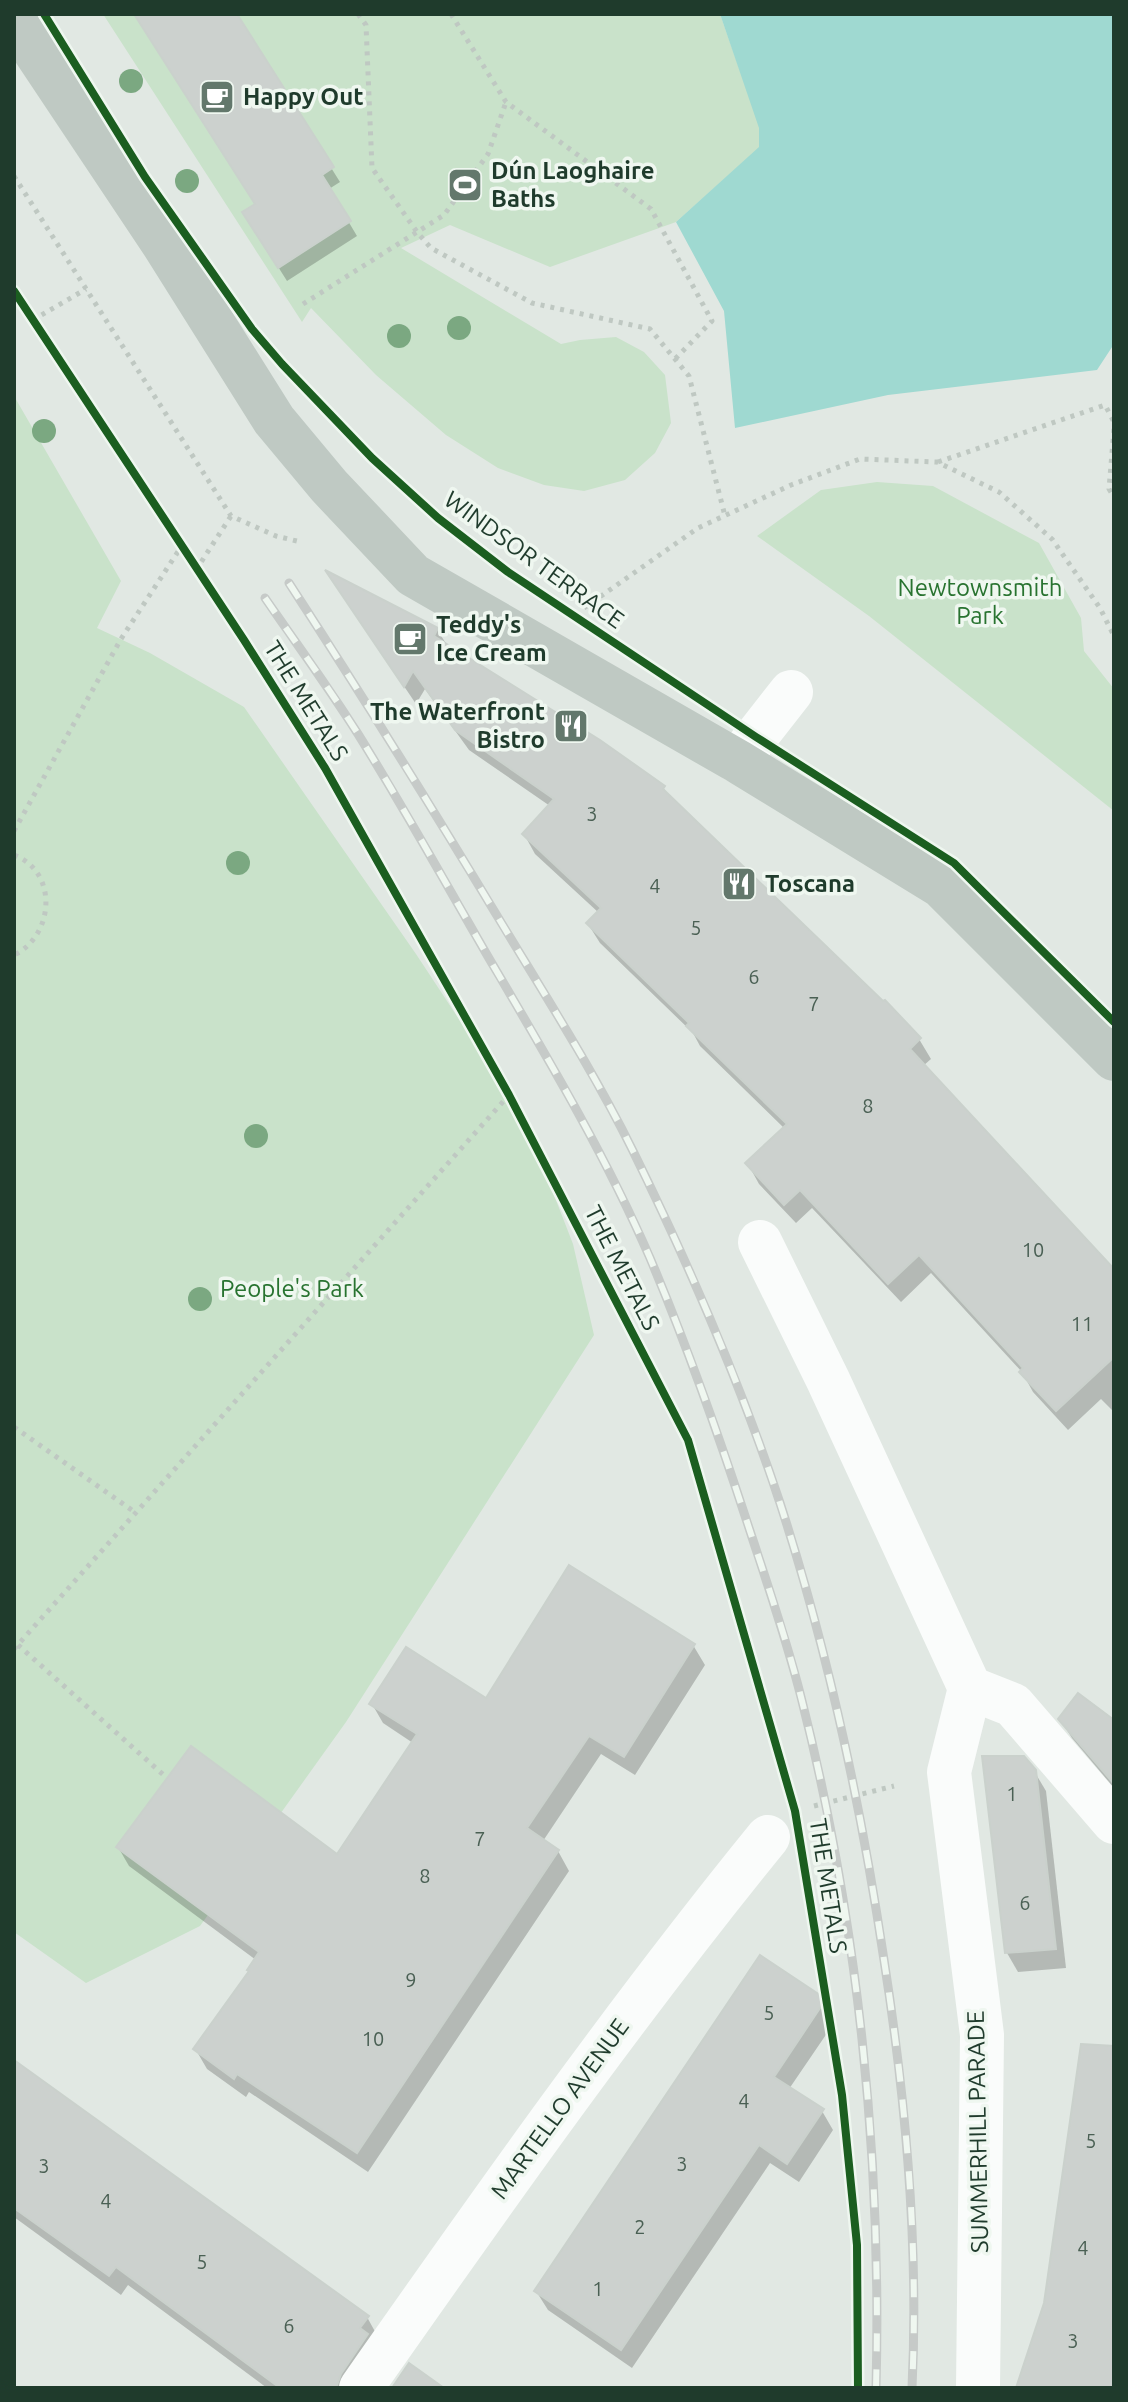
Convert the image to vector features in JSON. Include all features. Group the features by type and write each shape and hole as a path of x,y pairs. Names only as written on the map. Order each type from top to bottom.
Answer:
{"main road":[{"path":"14,20 283,431 329,486 413,575 737,761 941,886 1114,1059"}],"street":[{"path":"737,761 791,692"},
{"path":"760,1242 828,1380 970,1688 1013,1705 1114,1822"},
{"name":"SUMMERHILL PARADE","path":"970,1688 949,1772 982,2035 978,2388"},
{"name":"MARTELLO AVENUE","path":"361,2388 469,2233 694,1927 768,1837"}],"path":[{"path":"358,14 366,25 372,168 417,232 431,248 532,303 650,329 689,376 725,516"},
{"path":"451,14 506,102 651,209 712,321 675,359"},
{"path":"303,304 444,215 488,154 506,102"},
{"path":"14,176 231,516 276,536"},
{"path":"33,320 86,289"},
{"path":"27,310 42,333"},
{"path":"531,644 698,528 791,485 860,459 937,462 1105,405 1114,422"},
{"path":"1114,429 1109,489 1114,497"},
{"path":"937,462 999,492 1052,539 1100,608 1114,636"},
{"path":"196,570 231,516"},
{"path":"172,534 204,582"},
{"path":"14,831 121,639 181,547"},
{"path":"14,855 34,869 44,884 47,902 45,920 37,937 25,950 14,955"},
{"path":"501,1081 516,1109"},
{"path":"167,1778 16,1647 509,1095"},
{"path":"14,1427 136,1513"},
{"path":"811,1807 949,1772"}],"green space":[{"name":"Dún Laoghaire Baths","path":"103,14 720,14 760,128 759,148 676,222 550,267 450,225 401,248 561,344 616,337 644,352 665,375 671,423 655,453 625,480 584,491 544,485 498,468 446,435 376,375 311,308 302,322"},
{"name":"People's Park","path":"14,396 121,581 97,628 150,653 244,707 416,954 509,1095 533,1141 573,1244 594,1335 346,1722 200,1926 86,1983 14,1932"},
{"name":"Newtownsmith Park","path":"877,482 933,486 1039,543 1081,618 1084,651 1114,689 1114,811 869,616 757,536 821,490"}],"water":[{"path":"720,14 1114,14 1114,344 1097,370 888,395 735,428 724,311 676,222 759,147 759,128"}],"building":[{"path":"134,14 237,14 334,167 322,175 351,221 278,268 242,212 255,204"},
{"path":"325,570 438,628 434,636 600,740 665,786 663,789 885,1000 921,1038 910,1049 1114,1269 1114,1357 1056,1411 1019,1372 1023,1368 919,1255 888,1284 800,1190 784,1205 745,1163 787,1124 586,923 601,908 522,834 554,799 455,730 413,671 404,687"},
{"path":"569,1565 695,1644 624,1757 589,1736 527,1828 559,1850 357,2153 237,2074 234,2079 193,2049 249,1971 259,1952 116,1847 191,1746 337,1854 417,1734 369,1704 406,1647 486,1698"},
{"path":"1078,1693 1114,1720 1114,1784 1058,1719"},
{"path":"982,1756 1024,1756 1036,1770 1056,1949 1005,1953"},
{"path":"760,1955 826,1999 774,2077 824,2109 787,2164 759,2145 621,2350 534,2291"},
{"path":"1081,2044 1114,2046 1114,2388 1016,2388 1044,2303"},
{"path":"14,2060 369,2316 360,2328 368,2334 341,2374 336,2388 280,2388 116,2267 109,2276 14,2208"},
{"path":"409,2363 444,2388 392,2388"}],"railway":[{"path":"289,583 445,831 601,1091 694,1281 731,1369 780,1503 828,1672 854,1786 892,2013 912,2227 912,2388"},
{"path":"265,598 375,762 595,1144 650,1258 727,1462 796,1676 838,1867 862,2040 870,2127 875,2214 876,2388"}],"cycle path":[{"name":"WINDSOR TERRACE","path":"44,14 145,177 252,329 372,458 438,518 508,572 756,737 954,863 1114,1022"},
{"name":"THE METALS","path":"14,291 325,768 509,1095 688,1440 795,1811 842,2095 857,2245 858,2388"}],"place":[{"name":"Happy Out","path":"217,97"},
{"name":"Dún Laoghaire Baths","path":"465,185"},
{"name":"Teddy's Ice Cream","path":"410,639"},
{"name":"The Waterfront Bistro","path":"571,726"},
{"name":"Toscana","path":"739,884"}]}
